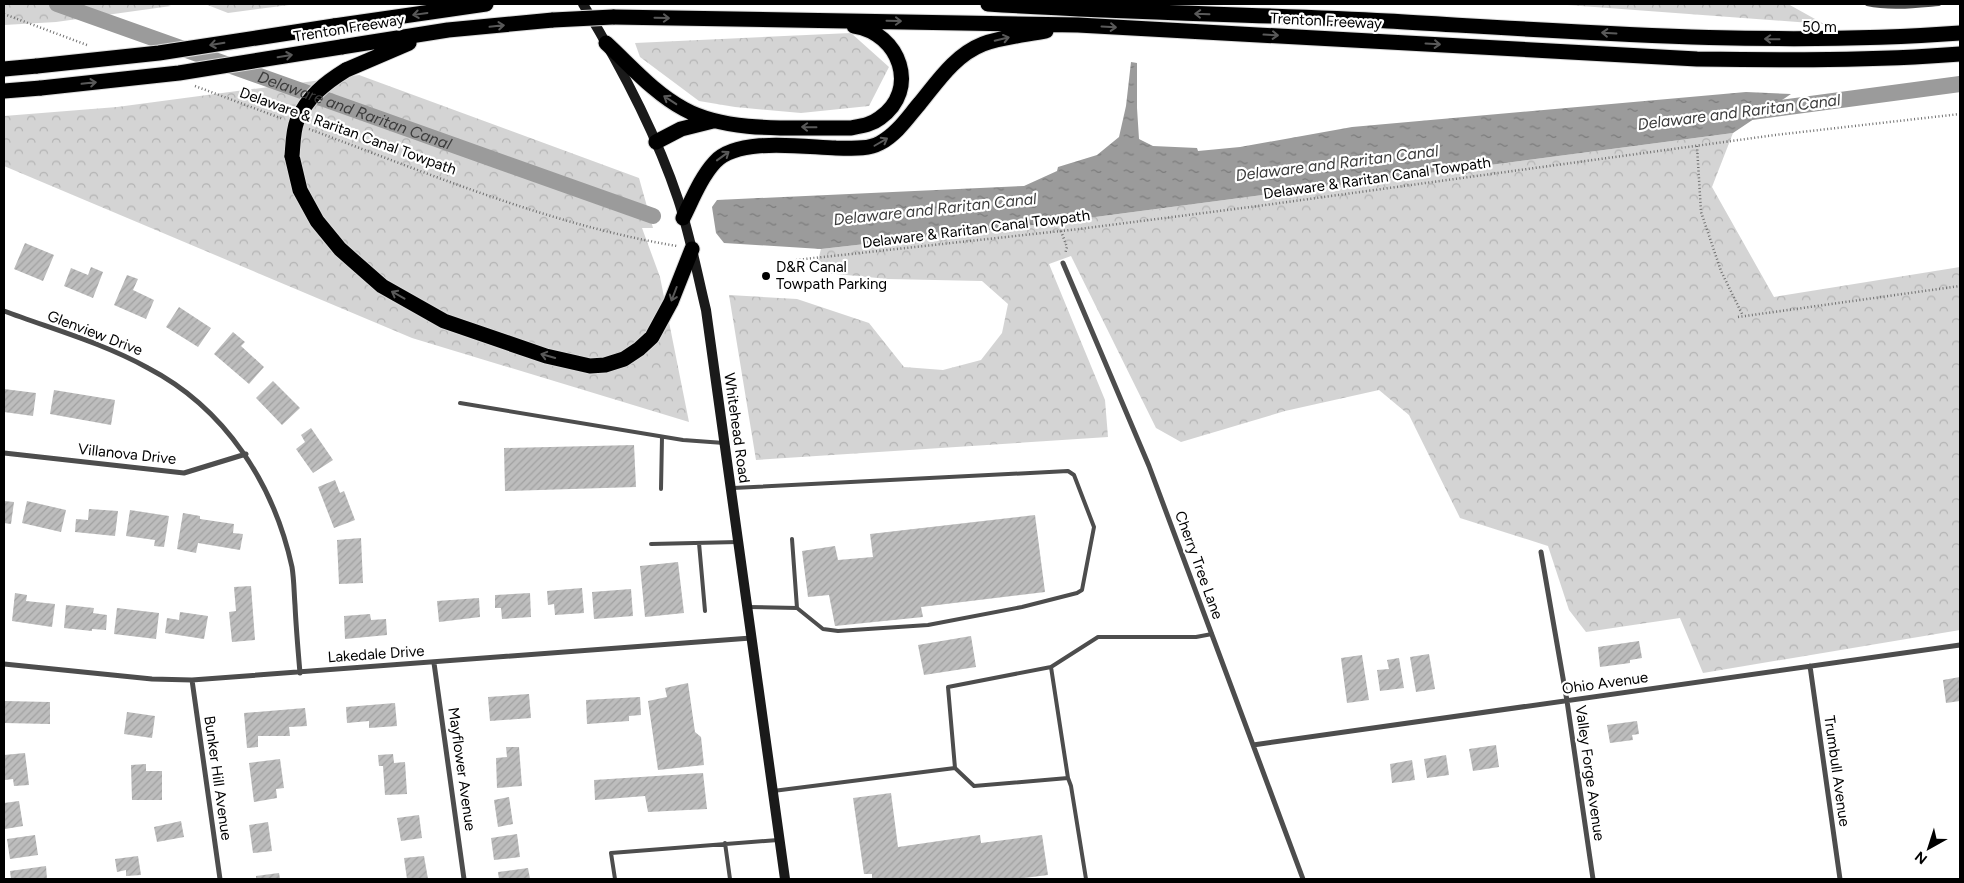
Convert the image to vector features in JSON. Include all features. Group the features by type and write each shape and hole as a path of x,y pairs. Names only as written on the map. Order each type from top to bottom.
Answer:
{"highway":[{"name":"Trenton Freeway","path":"4,68 159,53 486,4"},
{"name":"Trenton Freeway","path":"988,4 1087,10 1335,18 1710,38 1875,38 1960,33"},
{"name":"Trenton Freeway","path":"4,91 179,73 448,30 553,20 613,17 1078,25 1697,59 1864,59 1960,54"},
{"path":"606,42 657,92 685,110 713,121 744,126 850,128 864,126 880,118 890,109 897,97 901,83 901,69 896,55 888,43 876,33 864,28 810,20"},
{"path":"683,218 715,162 731,150 753,146 872,147 899,129 950,67 964,54 982,44 1001,39 1078,25"},
{"path":"448,30 396,48 346,70 322,86 308,102 297,122 292,156 300,190 317,221 340,249 382,286 444,321 546,356 590,366 624,359 639,350 652,337 672,302 692,249"},
{"path":"656,142 682,129 713,121"}],"main road":[{"name":"Whitehead Road","path":"582,4 606,42 656,142 678,199 692,249 706,310 785,879"}],"street":[{"name":"Cherry Tree Lane","path":"1063,263 1150,466 1303,879"},
{"name":"Glenview Drive","path":"4,312 118,353 150,368 183,390 213,416 246,454 272,503 284,536 292,570 300,673"},
{"name":"Villanova Drive","path":"4,454 184,473 246,454"},
{"name":"Valley Forge Avenue","path":"1541,552 1567,701 1593,879"},
{"name":"Lakedale Drive","path":"4,664 152,679 192,680 751,638"},
{"name":"Ohio Avenue","path":"1253,745 1960,645"},
{"name":"Mayflower Avenue","path":"434,663 464,879"},
{"name":"Trumbull Avenue","path":"1810,666 1840,879"},
{"name":"Bunker Hill Avenue","path":"192,680 220,879"}],"lane":[{"path":"1867,4 1878,6 1915,6 1939,4"},
{"path":"460,403 662,437 724,444"},
{"path":"661,489 662,437"},
{"path":"731,488 1068,471 1074,474 1094,527 1084,587 1076,593 1022,607 928,625 838,631 823,629 797,608 747,607"},
{"path":"792,539 797,608"},
{"path":"651,544 738,542"},
{"path":"699,543 704,611"},
{"path":"1068,778 974,786 955,768 948,687 1051,667 1098,637 1196,637 1212,634"},
{"path":"1051,667 1086,879"},
{"path":"773,791 955,768"},
{"path":"615,879 611,853 780,840"},
{"path":"725,843 730,879"}],"path":[{"path":"4,14 92,47"},
{"name":"Delaware & Raritan Canal Towpath","path":"194,86 286,120"},
{"name":"Delaware & Raritan Canal Towpath","path":"796,260 1061,231 1697,146 1960,114"},
{"name":"Delaware & Raritan Canal Towpath","path":"304,127 564,221 632,238 692,249"},
{"path":"1697,146 1702,212 1721,271 1743,316"},
{"path":"1061,231 1067,247 1063,263"},
{"path":"1738,317 1960,286"}],"green space":[{"path":"4,4 165,4 171,6 56,22 4,25"},
{"path":"205,4 297,4 228,13"},
{"path":"1554,4 1788,4 1824,24"},
{"path":"851,33 889,67 869,106 801,113 735,107 699,101 640,57 635,43"},
{"path":"359,75 639,178 653,228 642,228 660,277 689,422 412,338 4,166 4,116 117,107"},
{"path":"1733,133 1712,187 1774,297 1960,267 1960,630 1703,673 1680,618 1586,632 1569,610 1548,546 1460,518 1409,415 1379,390 1285,411 1181,442 1156,428 1071,256 1049,264 1105,400 1108,437 756,460 729,295 797,299 869,323 904,367 943,370 981,360 1002,333 1008,304 982,281 888,279 815,272 821,249 1042,224"}],"water":[{"path":"1131,62 1137,63 1139,139 1153,146 1197,148 1198,151 1240,147 1352,127 1746,92 1791,94 1733,133 1042,224 821,249 724,243 716,233 712,207 717,200 1024,186 1057,171 1058,167 1097,155 1119,137 1126,106"}],"building":[{"path":"25,243 54,255 43,281 14,269"},
{"path":"91,267 103,272 93,298 64,286 71,268 88,275"},
{"path":"127,275 138,279 133,290 154,300 146,319 114,305"},
{"path":"179,307 211,328 198,347 166,327"},
{"path":"233,332 245,342 241,346 264,367 249,384 214,354"},
{"path":"273,381 300,408 282,425 256,398"},
{"path":"4,389 36,393 33,416 4,412"},
{"path":"54,390 115,400 111,425 50,414"},
{"path":"311,428 333,460 313,473 296,449 305,442 301,435"},
{"path":"634,445 636,487 505,491 504,448"},
{"path":"335,480 340,493 344,491 355,520 334,528 318,487"},
{"path":"4,501 14,502 11,524 4,523"},
{"path":"27,501 66,510 61,532 22,523"},
{"path":"89,509 118,511 115,536 75,532 76,519 88,520"},
{"path":"130,510 169,516 164,547 154,546 155,540 126,536"},
{"path":"183,513 200,516 200,519 234,524 233,533 243,534 240,550 198,543 196,553 177,549"},
{"path":"1035,515 1045,592 921,607 923,617 835,626 829,595 808,597 802,551 835,546 838,560 873,557 870,534"},
{"path":"361,538 363,583 339,584 337,540"},
{"path":"678,562 684,613 645,617 640,566"},
{"path":"251,586 255,640 232,642 229,612 236,611 234,587"},
{"path":"582,588 584,613 555,615 554,604 548,605 547,591"},
{"path":"631,589 633,616 594,619 592,592"},
{"path":"15,593 27,595 26,601 55,604 52,627 12,621"},
{"path":"530,593 531,617 502,619 501,608 495,608 495,595"},
{"path":"479,598 480,617 439,622 437,601"},
{"path":"66,605 94,608 93,613 107,615 106,630 92,629 92,631 64,628"},
{"path":"117,608 159,613 156,639 114,634"},
{"path":"180,612 208,616 204,639 165,633 167,618 179,620"},
{"path":"370,614 371,620 386,619 387,635 345,639 344,616"},
{"path":"971,636 976,667 924,675 918,645"},
{"path":"1639,641 1642,658 1630,660 1630,663 1600,667 1598,647"},
{"path":"1429,654 1435,689 1416,692 1410,657"},
{"path":"1362,655 1369,700 1347,703 1341,658"},
{"path":"1399,658 1404,688 1380,691 1377,670 1389,669 1387,660"},
{"path":"1960,677 1960,701 1946,703 1943,680"},
{"path":"688,683 695,732 701,737 704,765 658,770 648,701 667,697 665,688"},
{"path":"529,694 531,718 490,721 488,697"},
{"path":"640,697 641,715 629,716 629,721 587,724 586,700"},
{"path":"4,701 50,702 50,724 4,723"},
{"path":"395,703 397,726 369,728 369,721 347,723 346,707"},
{"path":"305,708 307,726 289,727 290,736 258,736 258,747 247,748 244,713"},
{"path":"127,712 155,716 152,738 124,734"},
{"path":"1637,721 1639,734 1632,735 1633,740 1610,743 1607,725"},
{"path":"1496,745 1499,767 1473,771 1469,749"},
{"path":"506,747 519,747 522,786 497,788 496,758 507,757"},
{"path":"25,753 29,785 14,786 13,779 5,780 4,755"},
{"path":"393,754 394,763 405,762 407,794 385,795 383,766 379,766 378,755"},
{"path":"1446,755 1449,775 1427,778 1424,759"},
{"path":"280,759 284,788 276,789 277,798 254,802 249,763"},
{"path":"1412,760 1415,780 1392,783 1390,764"},
{"path":"146,764 146,771 162,771 162,800 132,800 131,765"},
{"path":"703,773 707,809 648,812 645,796 595,800 594,780"},
{"path":"891,793 898,847 980,835 981,843 1042,835 1048,875 1016,879 872,879 872,874 864,874 853,798"},
{"path":"509,797 513,824 498,827 494,800"},
{"path":"19,801 23,826 5,829 4,803"},
{"path":"419,815 422,838 401,841 397,818"},
{"path":"181,821 184,837 157,842 154,827"},
{"path":"268,822 272,851 253,853 249,825"},
{"path":"517,834 520,857 494,860 491,838"},
{"path":"35,835 38,855 10,859 7,839"},
{"path":"138,856 141,875 126,876 126,870 117,872 115,859"},
{"path":"424,856 428,879 407,879 404,858"},
{"path":"46,866 47,879 11,879 10,871"},
{"path":"528,868 530,879 499,879 498,872"},
{"path":"279,873 280,879 256,879 256,876"}],"waterway":[{"name":"Delaware and Raritan Canal","path":"57,4 653,216"},
{"name":"Delaware and Raritan Canal","path":"1744,113 1960,84"}],"place":[{"name":"D&R Canal Towpath Parking","path":"766,276"}]}
